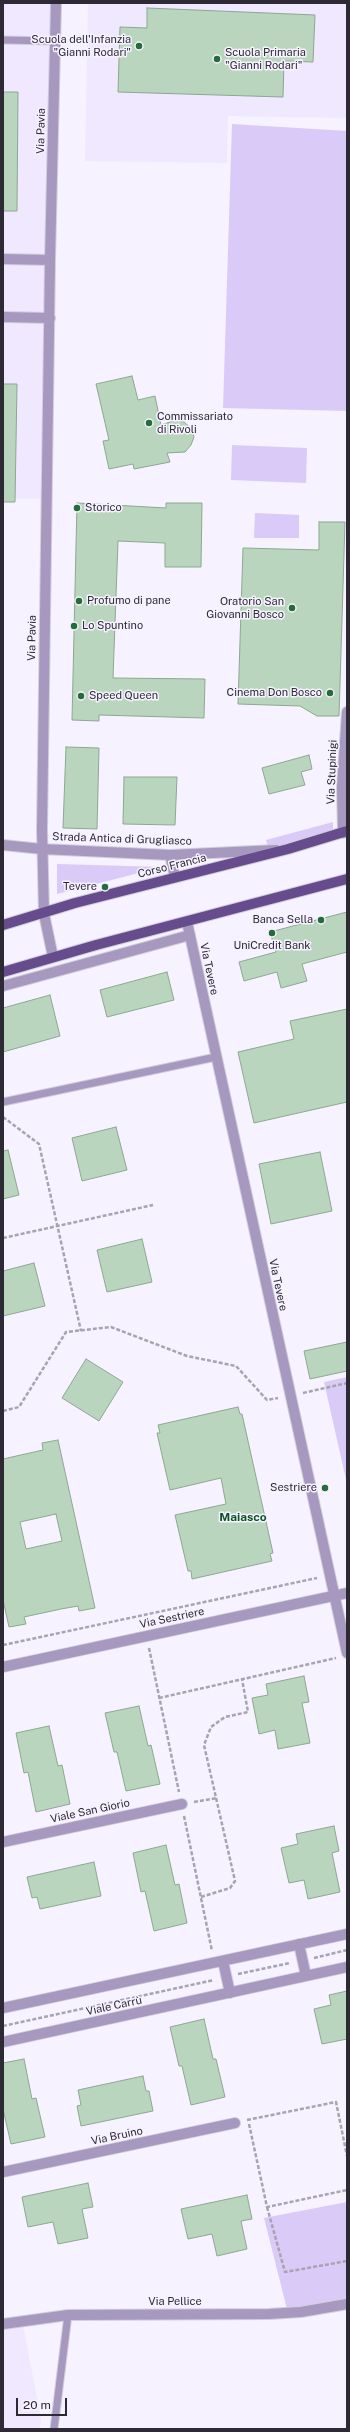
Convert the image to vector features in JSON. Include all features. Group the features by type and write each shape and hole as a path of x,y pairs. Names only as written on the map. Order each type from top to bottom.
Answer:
{"main road":[{"name":"Corso Francia","path":"3,925 175,877 288,849 345,832"},
{"path":"3,972 53,957 347,879"}],"street":[{"name":"Via Pavia","path":"53,957 44,914 42,849 50,260 56,3"},
{"path":"3,259 50,260"},
{"path":"3,317 50,318"},
{"name":"Via Stupinigi","path":"345,832 342,787 347,712"},
{"name":"Strada Antica di Grugliasco","path":"3,845 42,849 170,855 288,849"},
{"path":"170,855 175,877"},
{"name":"Via Tevere","path":"187,922 330,1575 343,1655"},
{"path":"3,986 190,935"},
{"name":"Via Sestriere","path":"3,1667 347,1593"},
{"name":"Viale San Giorio","path":"3,1842 182,1804"},
{"name":"Viale Carrù","path":"3,2008 347,1934"},
{"path":"299,1944 306,1976"},
{"path":"223,1961 230,1993"},
{"name":"Viale Carrù","path":"3,2042 347,1967"},
{"name":"Via Bruino","path":"3,2172 235,2123"},
{"name":"Via Pellice","path":"3,2324 68,2315 269,2314 301,2312 347,2304"}],"lane":[{"path":"3,40 56,41"},
{"path":"3,1102 216,1057"},
{"path":"54,2429 68,2315"}],"path":[{"path":"3,1117 39,1144 81,1331"},
{"path":"3,1238 153,1205"},
{"path":"3,1411 19,1407 66,1332 111,1327 187,1356 236,1366 267,1400 347,1383"},
{"path":"3,1645 330,1575"},
{"path":"159,1698 343,1655"},
{"path":"201,1897 230,1888 235,1881 204,1745 211,1727 226,1717 248,1712 242,1679"},
{"path":"182,1804 216,1798"},
{"path":"3,2026 347,1950"},
{"path":"155,1976 162,2008"},
{"path":"347,2156 336,2102 248,2120 267,2207 285,2272 347,2261"},
{"path":"267,2207 347,2190"}],"shaded area":[{"path":"3,3 61,3 47,499 3,498"},
{"name":"Scuola Primaria \"Gianni Rodari\"","path":"88,3 347,3 347,118 228,116 227,163 85,161"},
{"path":"232,124 347,131 347,411 223,408"},
{"path":"232,445 307,448 306,483 231,480"},
{"path":"255,513 299,515 299,538 254,538"},
{"path":"333,822 333,831 269,850 266,840"},
{"path":"57,864 162,867 57,894"},
{"path":"347,1377 347,1484 324,1382"},
{"path":"347,2202 347,2304 288,2313 264,2218"},
{"path":"23,2325 41,2419 40,2429 3,2429 3,2329"}],"building":[{"path":"147,8 315,15 313,62 284,61 283,97 118,92 120,27 147,28"},
{"path":"3,92 18,92 17,211 3,211"},
{"path":"132,376 138,400 155,396 161,425 176,420 184,422 192,429 194,437 191,445 185,452 167,453 170,462 134,469 133,464 109,469 103,441 109,440 96,384"},
{"path":"3,384 17,384 15,502 3,502"},
{"path":"77,503 166,508 166,503 202,503 201,567 165,567 165,543 118,541 113,678 205,679 204,718 99,715 99,721 72,720"},
{"name":"Oratorio San Giovanni Bosco","path":"319,522 345,522 339,716 317,716 300,706 238,704 243,548 319,550"},
{"path":"66,747 99,748 97,829 63,828"},
{"path":"309,755 312,769 301,772 305,785 269,794 262,768"},
{"path":"124,777 177,777 175,825 123,824"},
{"path":"347,912 347,952 302,964 307,981 281,988 277,972 244,981 239,962 276,952 270,932"},
{"path":"167,972 174,1000 107,1017 100,990"},
{"path":"50,995 60,1036 3,1052 3,1008"},
{"path":"347,1009 347,1102 254,1123 238,1052 294,1039 290,1021"},
{"path":"116,1127 127,1170 82,1181 72,1138"},
{"path":"8,1150 19,1195 3,1199 3,1151"},
{"path":"320,1152 332,1211 271,1224 259,1164"},
{"path":"142,1239 152,1282 107,1292 97,1250"},
{"path":"34,1263 45,1306 3,1316 3,1271"},
{"path":"347,1342 347,1371 310,1379 304,1351"},
{"path":"86,1359 123,1382 99,1421 62,1398"},
{"path":"238,1407 240,1414 242,1414 273,1553 270,1554 272,1561 192,1579 191,1571 188,1571 175,1515 226,1504 221,1478 170,1490 157,1433 160,1433 158,1425"},
{"path":"58,1440 95,1608 79,1611 78,1606 24,1617 26,1624 9,1627 3,1600 3,1459 43,1450 42,1443","holes":["56,1514 62,1541 26,1549 20,1522"]},
{"path":"304,1676 309,1702 302,1703 310,1743 278,1749 275,1730 259,1734 252,1698 268,1695 266,1684"},
{"path":"139,1706 148,1746 151,1745 160,1784 126,1791 117,1752 114,1752 105,1713"},
{"path":"49,1726 58,1766 62,1765 70,1804 36,1812 28,1772 24,1773 16,1733"},
{"path":"334,1826 339,1851 332,1853 340,1892 308,1899 304,1880 289,1883 281,1848 298,1844 296,1834"},
{"path":"166,1845 175,1885 179,1884 187,1923 154,1931 145,1891 141,1892 133,1853"},
{"path":"94,1862 101,1896 40,1909 37,1897 32,1898 27,1877"},
{"path":"347,1991 347,2039 322,2044 314,2009 331,2005 329,1995"},
{"path":"204,2019 213,2059 216,2059 225,2097 191,2105 182,2066 179,2066 170,2027"},
{"path":"24,2059 32,2099 36,2098 45,2137 11,2144 3,2109 3,2063"},
{"path":"143,2076 146,2091 149,2091 153,2111 81,2126 77,2106 81,2105 78,2090"},
{"path":"88,2183 93,2207 82,2209 88,2238 58,2244 53,2222 28,2227 22,2197"},
{"path":"247,2195 252,2219 241,2221 247,2249 217,2256 212,2234 188,2239 181,2209"}],"place":[{"name":"Scuola dell'Infanzia \"Gianni Rodari\"","path":"139,46"},
{"name":"Scuola Primaria \"Gianni Rodari\"","path":"217,59"},
{"name":"Commissariato di Rivoli","path":"149,423"},
{"name":"Storico","path":"77,508"},
{"name":"Profumo di pane","path":"79,601"},
{"name":"Oratorio San Giovanni Bosco","path":"292,608"},
{"name":"Lo Spuntino","path":"74,626"},
{"name":"Cinema Don Bosco","path":"330,693"},
{"name":"Speed Queen","path":"81,696"},
{"name":"Tevere","path":"105,887"},
{"name":"Banca Sella","path":"321,920"},
{"name":"UniCredit Bank","path":"272,933"},
{"name":"Sestriere","path":"325,1488"}],"district":[{"name":"Maiasco","path":"243,1517"}]}
